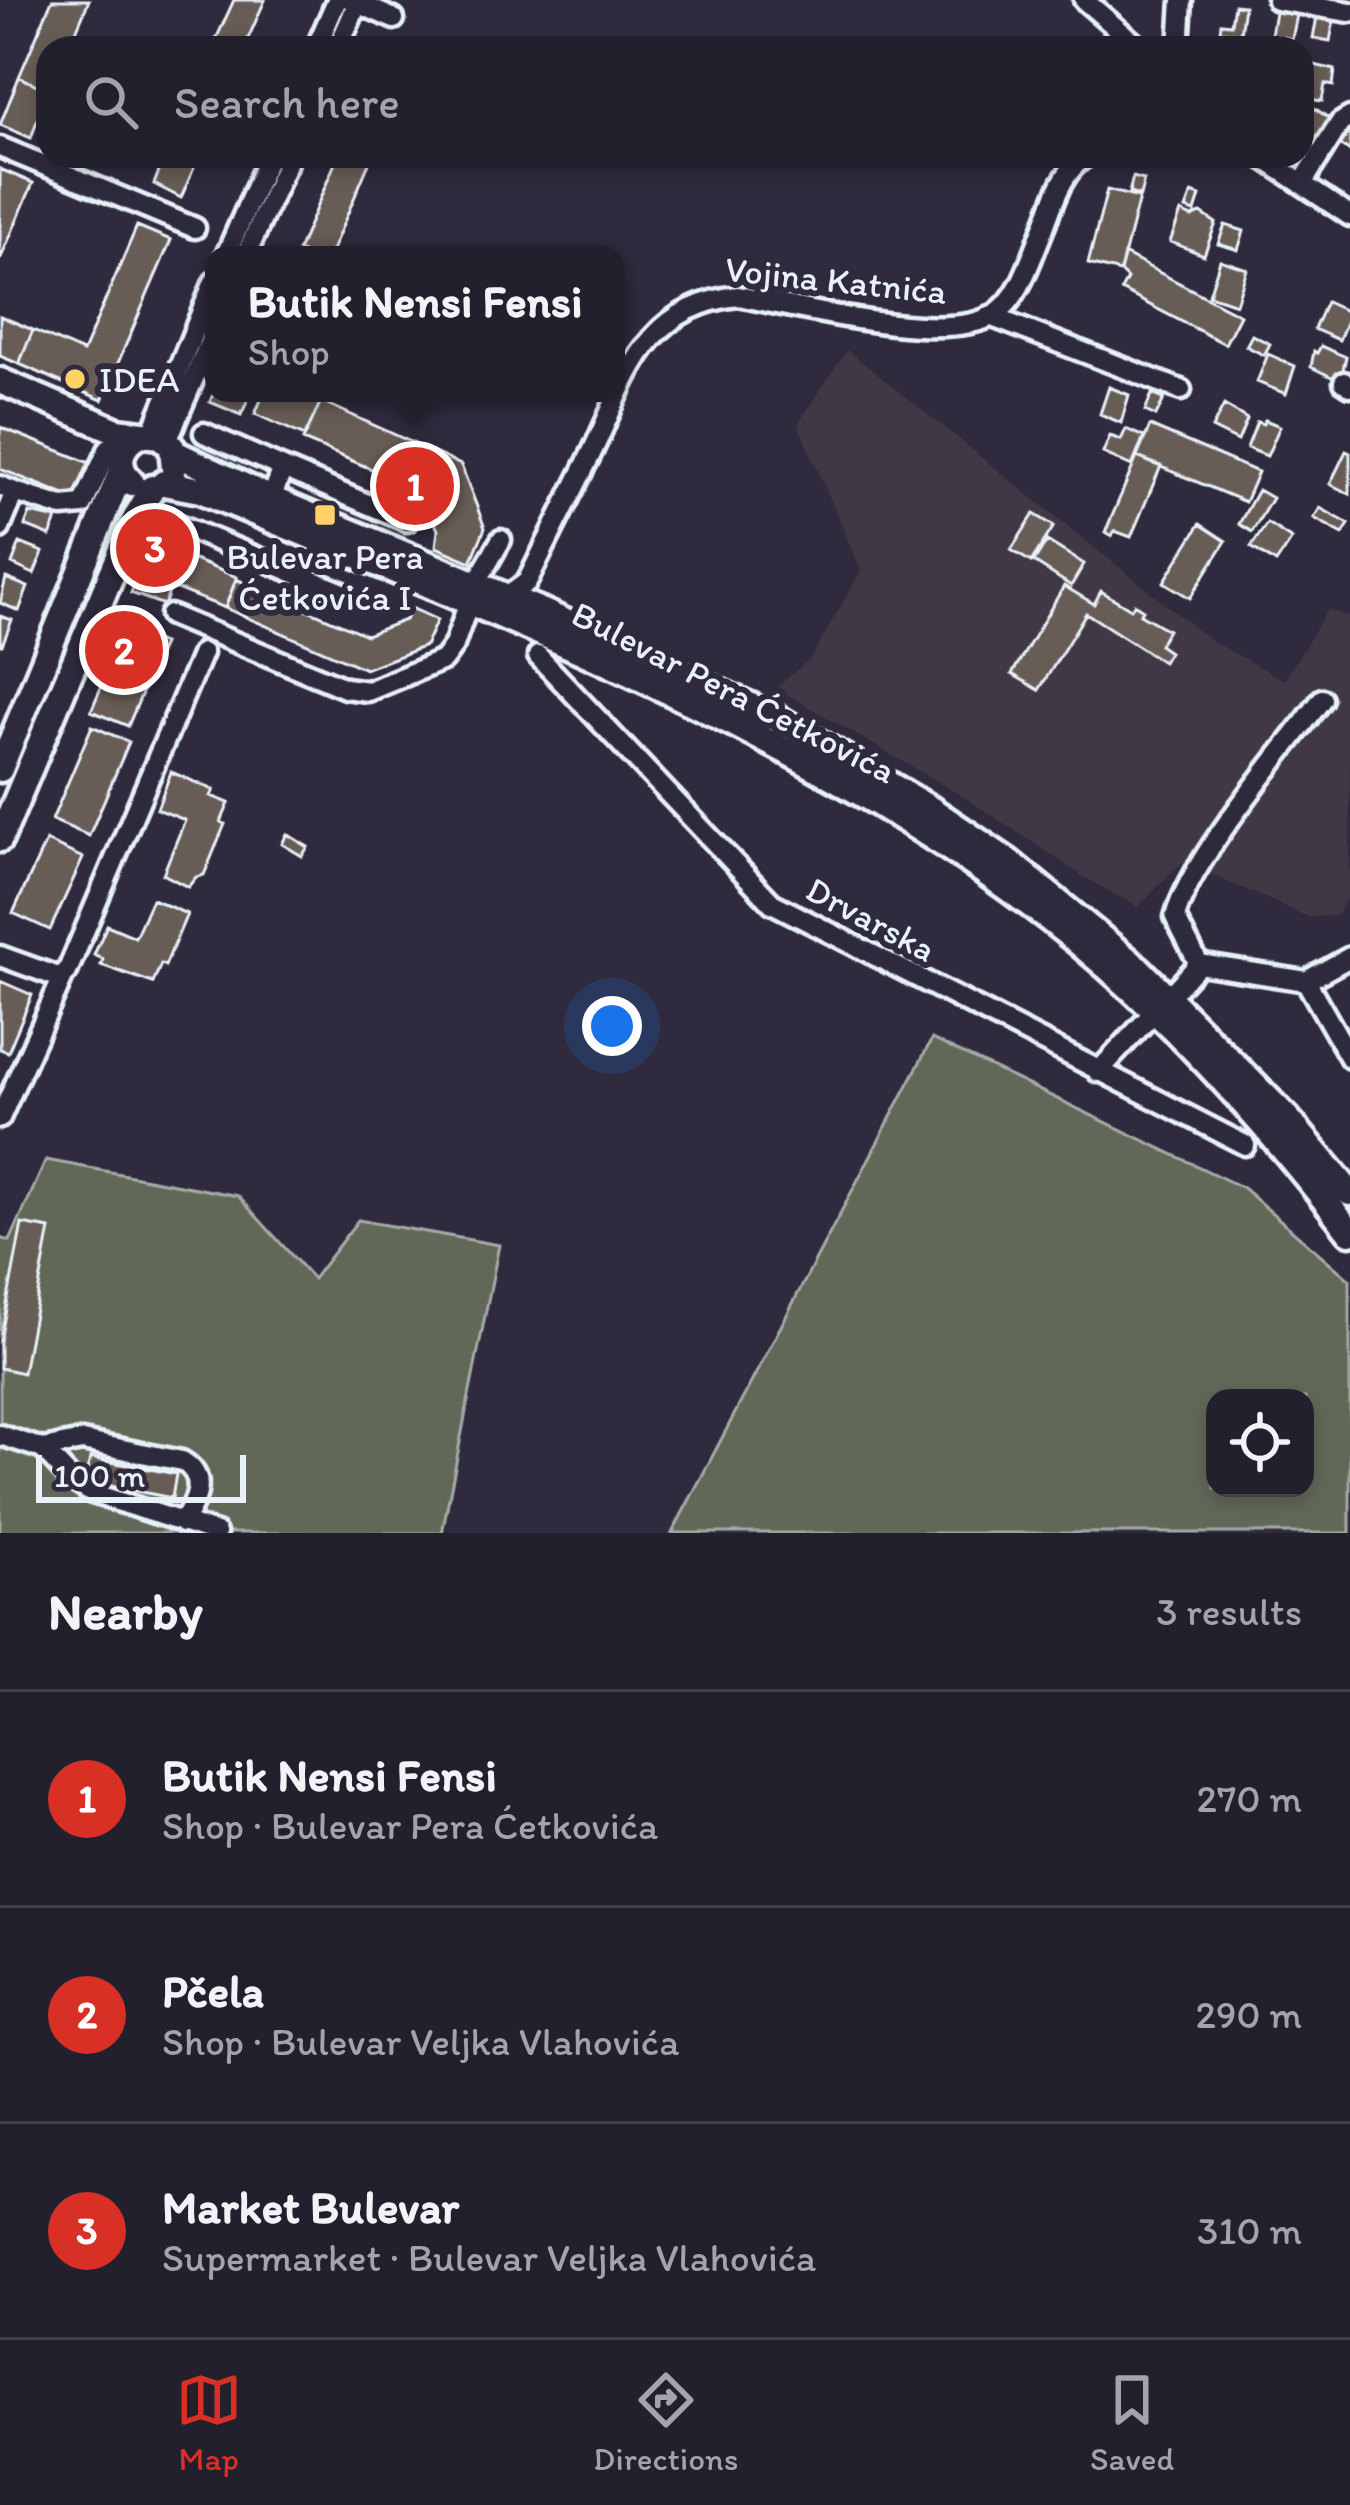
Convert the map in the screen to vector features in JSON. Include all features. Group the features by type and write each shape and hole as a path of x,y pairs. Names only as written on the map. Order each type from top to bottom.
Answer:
{"main road":[{"name":"Bulevar Pera Ćetkovića","path":"0,381 104,426 158,441 267,507 472,594 840,779 1048,919 1162,1004 1274,1133 1350,1232"},
{"path":"0,399 117,458 137,486 158,485"},
{"path":"0,769 117,458 126,444 158,441 174,470 134,521 0,839"},
{"name":"Bulevar Pera Ćetkovića","path":"158,485 267,507"},
{"name":"Bulevar Pera Ćetkovića","path":"472,594 505,598 776,718 929,808 1009,862 1288,1118 1350,1193"}],"street":[{"path":"1084,0 1126,36"},
{"path":"1180,36 1183,0"},
{"path":"1277,0 1350,12"},
{"path":"351,1 394,19"},
{"path":"325,36 351,1"},
{"path":"341,36 351,1"},
{"path":"1314,164 1337,127 1350,117"},
{"path":"0,147 36,162"},
{"path":"51,168 195,228"},
{"path":"230,246 264,168"},
{"path":"250,246 285,168"},
{"name":"Vojina Katnića","path":"625,377 635,356 680,312 708,300 738,296 937,328 976,324 999,312 1023,280 1072,168"},
{"path":"1278,168 1350,216"},
{"path":"1302,184 1312,168"},
{"path":"158,441 205,308"},
{"path":"990,316 1181,390"},
{"path":"158,441 205,350"},
{"name":"Vojina Katnića","path":"505,598 527,582 613,402"},
{"path":"204,434 407,521"},
{"path":"0,528 8,489 62,507 83,505 117,458"},
{"path":"249,551 283,468"},
{"path":"172,522 348,595"},
{"path":"170,616 345,688 368,691 443,660 501,540"},
{"path":"0,1118 202,653"},
{"name":"Drvarska","path":"538,656 772,903 1245,1145"},
{"path":"1198,964 1175,917 1179,903 1210,851 1322,700"},
{"path":"0,956 63,977"},
{"path":"1198,964 1306,981 1350,957"},
{"path":"1098,1072 1198,964"},
{"path":"1306,981 1350,1058"},
{"path":"0,1435 43,1449 82,1442 182,1461 198,1478 198,1491 182,1523"},
{"path":"43,1449 92,1493 216,1533"}],"shaded area":[{"path":"847,350 1213,642 1284,680 1328,609 1350,617 1350,893 1336,916 1308,917 1182,862 1138,907 1087,879 969,800 776,688 811,658 861,571 798,424"}],"green space":[{"path":"114,519 126,524 15,776 28,735"},
{"path":"932,1039 1243,1188 1350,1280 1350,1533 672,1533"},
{"path":"46,1160 238,1196 313,1279 358,1220 499,1245 442,1533 0,1533 0,1238 10,1241"}],"building":[{"path":"52,0 89,0 74,36 37,36"},
{"path":"234,0 265,0 249,36 218,36"},
{"path":"1234,5 1244,6 1240,34 1220,31 1221,23 1231,24"},
{"path":"1275,12 1297,15 1293,36 1271,35"},
{"path":"1317,17 1334,20 1330,41 1313,36"},
{"path":"36,37 36,85 19,77"},
{"path":"1314,65 1335,70 1333,86 1325,84 1322,101 1314,100"},
{"path":"19,77 36,85 36,124 31,138 0,125"},
{"path":"1314,108 1337,124 1314,158"},
{"path":"1343,129 1350,134 1350,152 1335,141"},
{"path":"160,168 194,168 181,198 154,184"},
{"path":"333,168 367,168 334,246 300,246"},
{"path":"0,169 33,183 0,260"},
{"path":"1133,177 1144,180 1140,196 1129,193"},
{"path":"1107,190 1139,198 1120,272 1088,264"},
{"path":"1192,193 1200,196 1195,212 1186,209"},
{"path":"1181,212 1192,217 1201,213 1216,223 1204,255 1170,242"},
{"path":"1225,225 1244,231 1238,250 1218,244"},
{"path":"137,226 171,240 102,400 19,364 33,330 83,352"},
{"path":"1124,254 1240,315 1225,344 1121,290 1127,279 1120,272"},
{"path":"1220,260 1247,269 1236,304 1209,295"},
{"path":"1326,302 1350,313 1339,340 1314,329"},
{"path":"0,316 33,330 19,364 0,356"},
{"path":"1252,335 1270,344 1264,355 1246,346"},
{"path":"1321,346 1346,357 1336,379 1311,367 1314,351"},
{"path":"1268,354 1295,366 1286,394 1257,382"},
{"path":"1109,387 1129,395 1121,423 1100,414"},
{"path":"1152,394 1164,399 1156,416 1145,411"},
{"path":"210,402 247,402 241,415"},
{"path":"260,402 321,402 305,436 255,414"},
{"path":"323,402 461,465 485,528 471,562 436,547 438,530 421,490 303,440"},
{"path":"1224,405 1247,419 1238,441 1212,428"},
{"path":"1257,422 1280,426 1267,456 1247,448"},
{"path":"1150,426 1258,472 1245,502 1137,457"},
{"path":"0,427 90,463 75,499 0,469"},
{"path":"1126,429 1144,437 1132,466 1103,453 1110,436 1121,440"},
{"path":"1346,451 1350,453 1350,494 1330,484"},
{"path":"1137,457 1161,466 1131,537 1115,531 1112,536 1105,533"},
{"path":"1258,490 1272,498 1252,532 1239,524"},
{"path":"1320,508 1349,524 1343,534 1314,518"},
{"path":"30,513 57,519 50,536 25,526"},
{"path":"1034,514 1054,526 1031,562 1011,550"},
{"path":"1267,523 1292,539 1276,563 1251,547"},
{"path":"1200,524 1226,541 1190,598 1164,582"},
{"path":"152,540 184,556 164,605 131,593"},
{"path":"1047,541 1084,564 1071,586 1034,562"},
{"path":"20,543 43,552 34,574 12,564"},
{"path":"184,556 237,577 225,608 171,587"},
{"path":"6,578 28,587 19,611 0,603"},
{"path":"236,579 366,635 405,620 411,608 437,620 425,646 365,669 225,608"},
{"path":"1064,586 1094,604 1101,591 1131,609 1134,604 1143,610 1140,614 1168,630 1159,645 1169,652 1163,662 1086,613 1039,690 1012,674"},
{"path":"0,616 12,620 2,645 0,645"},
{"path":"126,629 163,644 128,726 91,711"},
{"path":"92,726 129,742 89,836 52,820"},
{"path":"171,772 214,790 211,796 229,803 204,875 188,887 163,874 185,820 157,809"},
{"path":"287,834 308,847 302,856 282,844"},
{"path":"46,841 83,858 50,930 13,913"},
{"path":"152,899 187,914 153,983 101,965 103,959 94,955 107,925 135,937"},
{"path":"0,981 32,995 8,1052 0,1049"},
{"path":"22,1224 50,1229 23,1373 0,1368 0,1341"},
{"path":"90,1458 176,1474 172,1498 85,1481"}],"place":[{"name":"IDEA","path":"75,379"},
{"name":"Butik Nensi Fensi","path":"415,486"},
{"name":"Bulevar Pera Ćetkovića I","path":"325,515"},
{"name":"Market Bulevar","path":"155,548"},
{"name":"Pčela","path":"124,650"}]}
